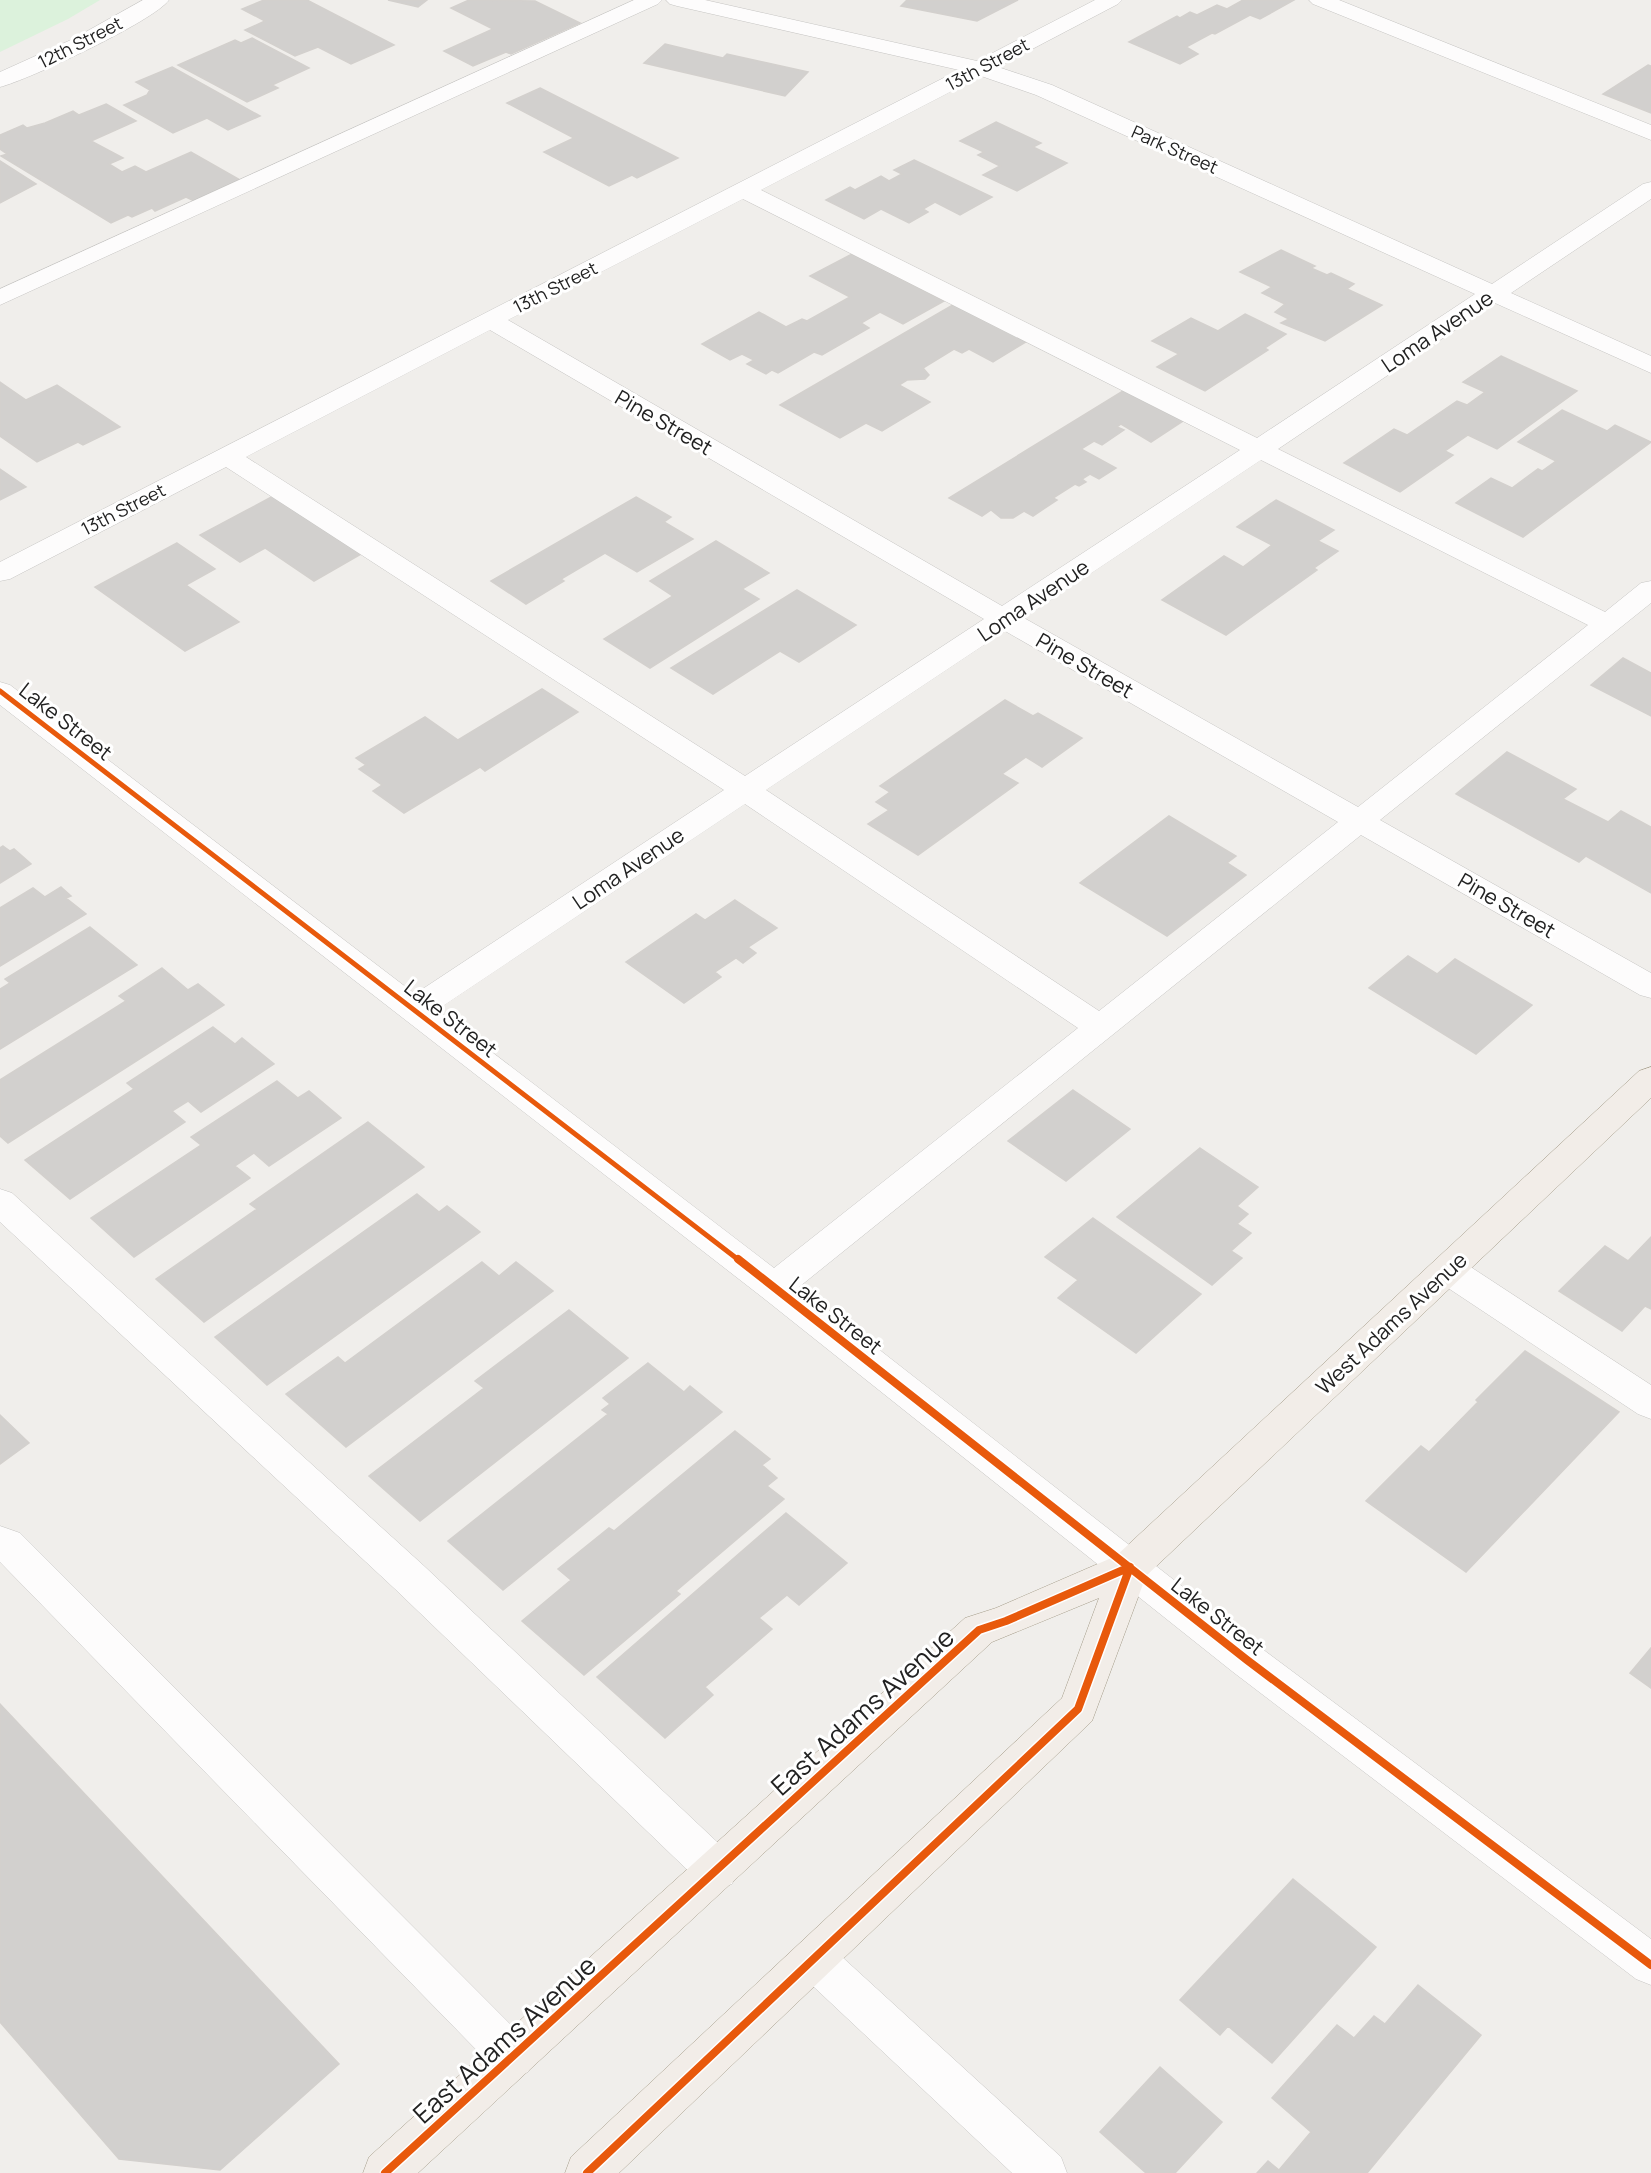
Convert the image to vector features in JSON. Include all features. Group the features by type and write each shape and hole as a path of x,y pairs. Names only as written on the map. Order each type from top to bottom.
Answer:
{"main road":[{"name":"West Adams Avenue","path":"1130,1567 1651,1079"},
{"name":"East Adams Avenue","path":"386,2173 980,1629 1006,1621 1130,1567"},
{"path":"587,2173 1078,1709 1130,1567"}],"street":[{"name":"12th Street","path":"0,80 48,60 158,0"},
{"path":"0,298 651,0"},
{"name":"Park Street","path":"677,0 980,68 1044,90 1651,365"},
{"name":"13th Street","path":"0,573 1111,0"},
{"path":"1320,0 1651,133"},
{"name":"Loma Avenue","path":"414,1010 1651,189"},
{"path":"743,190 1607,624"},
{"name":"Pine Street","path":"490,321 1004,619 1651,987"},
{"path":"227,456 745,790 1100,1027"},
{"path":"774,1287 1651,589"},
{"name":"Lake Street","path":"0,692 774,1287 1247,1660 1651,1965"},
{"path":"0,1202 409,1577 717,1870"},
{"path":"1448,1270 1651,1404"},
{"path":"0,1542 7,1544 15,1552 513,2057"},
{"path":"814,1959 1045,2173"}],"green space":[{"path":"0,0 100,0 68,19 0,52"}],"building":[{"path":"264,0 307,0 394,45 351,64 318,47 295,56 245,30 265,21 242,9"},
{"path":"388,0 427,0 418,7"},
{"path":"469,0 535,1 580,23 511,54 506,52 473,66 444,51 493,29 451,8"},
{"path":"907,0 1018,0 977,21 901,6"},
{"path":"1243,0 1294,0 1260,19 1250,15 1186,47 1198,54 1180,64 1129,42 1177,16 1180,18 1190,12 1197,15 1217,5 1227,9"},
{"path":"252,38 309,68 272,85 278,88 247,102 178,65 235,40 241,43"},
{"path":"665,44 723,58 727,54 808,72 785,96 644,63"},
{"path":"1648,65 1651,66 1651,113 1603,94"},
{"path":"172,67 260,116 228,130 207,118 173,133 124,105 147,95 150,90 136,82"},
{"path":"540,88 678,158 637,178 632,175 609,186 544,152 574,138 507,103"},
{"path":"106,104 136,121 91,141 123,158 109,164 122,172 135,166 146,172 191,152 240,180 194,201 186,197 155,211 152,208 111,223 1,156 7,154 0,149 0,135 23,125 27,128 45,123 73,111 79,115"},
{"path":"996,122 1041,143 1033,147 1067,163 1017,191 983,175 1000,166 978,155 984,152 960,141"},
{"path":"914,160 992,197 960,215 935,202 923,209 928,212 909,223 881,209 864,219 826,200 850,187 855,190 881,176 889,181 902,174 894,170"},
{"path":"0,161 36,184 0,203"},
{"path":"1281,250 1315,266 1311,268 1327,275 1331,273 1354,284 1347,289 1382,305 1325,341 1281,323 1289,319 1275,312 1285,304 1262,293 1272,287 1240,272"},
{"path":"852,254 944,301 903,324 880,312 861,323 869,328 822,355 814,352 778,373 772,370 766,374 747,364 754,360 742,354 730,360 702,344 759,312 786,327 802,319 807,321 850,297 810,276"},
{"path":"956,303 1029,340 993,362 969,349 962,353 954,349 923,368 929,375 925,379 907,380 899,385 930,402 882,431 866,423 840,438 780,405"},
{"path":"1245,314 1286,334 1265,348 1268,350 1205,391 1157,367 1179,354 1152,341 1191,318 1218,331"},
{"path":"1501,356 1577,391 1497,449 1468,435 1445,451 1453,455 1400,492 1344,463 1394,429 1407,435 1457,401 1467,405 1485,392 1463,382"},
{"path":"0,382 26,400 57,385 120,427 83,445 78,442 37,462 0,436"},
{"path":"1126,389 1186,419 1151,442 1121,424 1117,427 1124,430 1102,445 1094,441 1081,449 1116,468 1099,479 1090,474 1082,479 1086,482 1079,486 1075,484 1053,498 1057,500 1033,516 1024,511 1013,518 1001,518 991,510 982,516 949,498"},
{"path":"1562,410 1607,431 1615,425 1651,442 1523,537 1456,503 1491,478 1512,488 1538,469 1542,471 1556,461 1518,442"},
{"path":"0,469 26,487 0,500"},
{"path":"279,493 363,553 314,581 265,548 240,562 200,535"},
{"path":"636,497 671,517 664,522 693,539 637,572 605,553 561,579 564,581 526,604 491,581"},
{"path":"1276,500 1334,530 1318,541 1338,551 1314,568 1317,570 1226,635 1162,600 1224,556 1243,567 1272,545 1237,527"},
{"path":"716,541 769,573 742,589 759,599 650,668 604,639 673,596 650,581"},
{"path":"177,543 215,569 186,585 239,622 185,651 95,587"},
{"path":"797,590 856,625 799,662 780,651 713,694 671,668"},
{"path":"1623,658 1651,673 1651,716 1591,685"},
{"path":"542,689 578,712 485,771 480,767 404,813 373,791 382,785 359,769 366,765 356,758 425,717 458,740"},
{"path":"1005,700 1033,716 1038,713 1082,738 1042,767 1026,757 1002,774 1018,783 918,855 868,824 889,810 876,802 890,792 880,786"},
{"path":"1507,752 1576,789 1563,799 1608,822 1621,811 1651,827 1651,893 1586,856 1579,862 1456,794"},
{"path":"1169,816 1236,856 1227,863 1246,875 1167,936 1080,883"},
{"path":"3,846 10,851 14,849 31,864 0,883 0,848"},
{"path":"61,887 71,896 66,898 86,914 0,966 0,908 33,888 45,897"},
{"path":"735,900 777,928 748,947 756,953 743,963 736,958 715,972 721,977 684,1003 626,962 696,914 705,920"},
{"path":"90,927 137,965 0,1049 0,989 10,983 5,979"},
{"path":"1408,956 1437,974 1455,959 1532,1005 1476,1054 1369,988"},
{"path":"162,968 188,990 198,984 224,1005 8,1143 0,1136 0,1080 126,1001 119,996"},
{"path":"213,1027 235,1044 242,1038 274,1064 201,1112 188,1101 172,1111 185,1122 70,1199 25,1160 134,1089 127,1083"},
{"path":"277,1081 298,1098 309,1091 341,1118 269,1166 254,1153 235,1166 250,1178 134,1257 91,1218 201,1145 191,1137"},
{"path":"1073,1090 1130,1129 1066,1181 1008,1141"},
{"path":"368,1122 424,1167 204,1322 156,1279 257,1209 250,1204"},
{"path":"1200,1148 1258,1187 1237,1206 1248,1214 1237,1224 1251,1233 1231,1251 1242,1258 1212,1285 1117,1217"},
{"path":"417,1194 439,1212 447,1206 480,1232 267,1385 215,1337"},
{"path":"1093,1218 1201,1294 1136,1353 1058,1298 1078,1280 1045,1257"},
{"path":"1651,1237 1651,1309 1645,1306 1622,1331 1559,1291 1605,1246 1628,1261"},
{"path":"482,1262 499,1276 516,1262 553,1291 346,1447 286,1394 338,1357 345,1363"},
{"path":"569,1310 628,1358 420,1521 369,1476 484,1388 475,1381"},
{"path":"1525,1351 1619,1412 1466,1572 1366,1501 1421,1446 1429,1452"},
{"path":"648,1363 684,1392 690,1386 722,1412 503,1590 448,1541 608,1414 602,1410 610,1404 603,1398"},
{"path":"0,1415 29,1443 0,1464"},
{"path":"735,1431 770,1459 762,1465 777,1478 767,1486 784,1499 676,1591 680,1594 584,1675 522,1621 571,1580 558,1569 609,1528 614,1531"},
{"path":"786,1513 847,1563 799,1605 787,1595 759,1618 772,1629 705,1687 713,1695 665,1738 597,1677"},
{"path":"1651,1648 1651,1688 1630,1673"},
{"path":"0,1704 339,2064 220,2170 119,2159 0,2022"},
{"path":"1293,1879 1376,1947 1272,2063 1228,2026 1220,2035 1180,2000"},
{"path":"1418,1985 1481,2035 1367,2173 1257,2173 1268,2161 1279,2170 1311,2132 1272,2098 1337,2025 1354,2038 1374,2016 1385,2024"},
{"path":"1160,2067 1222,2122 1175,2173 1146,2173 1100,2132"}],"cycle path":[{"path":"0,691 774,1287 1247,1660 1651,1965"},
{"path":"385,2173 979,1630 1006,1621 1130,1567"},
{"path":"587,2173 1078,1709 1130,1567"}]}
